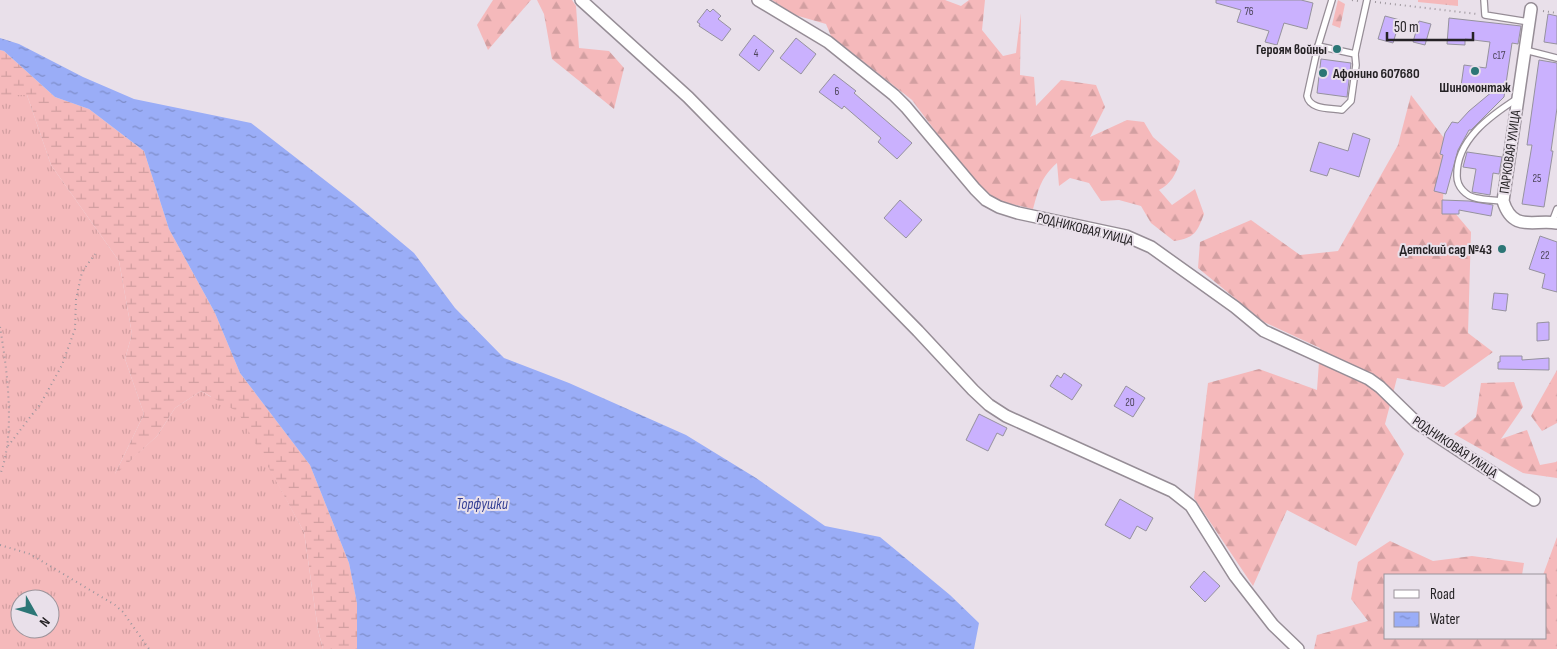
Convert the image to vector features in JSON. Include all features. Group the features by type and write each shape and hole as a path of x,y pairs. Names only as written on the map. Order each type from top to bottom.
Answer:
{"street":[{"path":"581,0 688,97 989,405 1006,416 1172,491 1191,506 1240,582 1273,625 1298,649"},
{"name":"РОДНИКОВАЯ УЛИЦА","path":"758,0 828,42 894,95 986,200 999,207 1018,213 1126,236 1151,247 1235,307 1264,331 1369,379 1417,424 1534,500"},
{"name":"ПАРКОВАЯ УЛИЦА","path":"1504,203 1531,5"},
{"path":"1504,203 1509,213 1523,223 1555,223"}],"lane":[{"path":"1332,0 1318,46 1307,96 1308,102 1312,105 1342,110 1351,101 1356,64 1355,54 1367,0"},
{"path":"1484,0 1484,15 1529,22"},
{"path":"1318,46 1355,54"},
{"path":"1525,50 1557,58"},
{"path":"1504,203 1475,198 1465,192 1457,180 1457,165 1461,153 1470,138 1493,114 1518,98"},
{"path":"1555,223 1557,209"}],"path":[{"path":"1352,0 1367,0 1484,15"},
{"path":"1531,5 1557,13"},
{"path":"8,446 41,403 62,365 75,329 76,299 82,272 95,254"},
{"path":"0,327 9,416 8,446 0,475"},
{"path":"0,545 30,554 115,605 123,612 149,649"}],"green space":[{"path":"493,0 531,0 488,50 477,25"},
{"path":"537,0 572,0 576,6 579,48 609,51 624,68 614,109 552,59 544,14"},
{"path":"772,0 945,0 961,6 969,0 985,0 982,30 1003,56 1016,53 1021,13 1020,75 1034,77 1036,106 1061,80 1096,85 1105,107 1090,137 1127,120 1144,122 1153,137 1180,161 1177,170 1167,185 1159,190 1172,205 1195,189 1204,214 1197,230 1187,238 1174,241 1151,223 1141,206 1119,200 1101,201 1089,183 1070,178 1059,186 1057,163 1044,178 1033,209 998,201 969,176 912,100 831,36 826,24 795,15"},
{"path":"1338,0 1345,4 1340,28 1332,25"},
{"path":"1418,0 1458,0 1458,6 1418,2"},
{"path":"0,50 4,51 55,97 89,109 144,151 169,229 215,313 240,373 310,465 349,563 357,603 357,649 323,649 318,630 304,532 238,412 201,391 175,408 157,436 114,476 144,414 125,359 132,334 119,261 51,165 27,95 0,95"},
{"path":"0,95 27,95 51,165 119,261 132,334 125,359 144,414 115,474 157,436 175,408 201,391 211,397 190,321 304,532 318,630 323,649 0,649"},
{"path":"1411,95 1447,142 1443,199 1471,232 1468,333 1493,352 1444,387 1397,378 1385,424 1404,454 1356,546 1287,510 1253,586 1194,498 1208,383 1259,369 1317,390 1320,348 1264,322 1198,268 1200,242 1251,220 1300,255 1338,251 1398,145"},
{"path":"1557,370 1557,423 1542,431 1531,416"},
{"path":"1514,382 1523,407 1501,439 1527,430 1540,465 1557,461 1557,478 1523,473 1454,434 1476,417 1481,383"},
{"path":"1557,537 1557,649 1314,649 1317,635 1368,621 1351,599 1358,562 1390,541 1433,561 1472,556 1524,563 1522,574 1384,574 1384,639 1547,639 1547,574 1543,574"}],"water":[{"name":"Торфушки","path":"0,38 19,44 83,77 134,99 251,123 353,202 414,253 455,308 504,358 569,383 686,435 756,478 825,526 880,537 950,595 979,623 974,649 357,649 357,603 349,563 310,465 240,373 215,313 169,229 144,151 89,109 55,97 4,51 0,50"}],"building":[{"path":"1216,0 1301,0 1313,3 1307,29 1284,23 1277,45 1265,42 1269,31 1237,22 1241,10 1216,3"},
{"path":"707,9 710,12 713,9 721,16 718,19 731,29 722,41 699,26 700,24 697,22"},
{"path":"1548,14 1557,16 1557,44 1544,42"},
{"path":"1385,16 1400,20 1393,43 1378,39"},
{"path":"1449,18 1521,26 1518,44 1512,43 1504,97 1469,130 1458,150 1446,194 1434,191 1443,155 1440,154 1445,133 1452,122 1458,123 1493,91 1461,86 1464,65 1486,68 1490,42 1465,39 1465,45 1447,44"},
{"path":"1419,21 1431,24 1425,45 1413,42"},
{"path":"754,35 774,51 759,71 739,55"},
{"path":"796,38 816,54 801,74 780,58"},
{"path":"1321,59 1351,63 1347,97 1317,93"},
{"path":"1539,60 1557,63 1557,108 1551,151 1553,151 1544,207 1522,204 1532,145 1527,145"},
{"path":"834,74 856,91 854,93 912,143 897,159 878,142 881,138 844,106 842,109 819,92"},
{"path":"1353,133 1370,139 1359,177 1330,168 1327,176 1310,171 1319,142 1348,151"},
{"path":"1467,152 1502,157 1499,174 1493,173 1490,195 1472,192 1476,169 1463,167"},
{"path":"900,200 922,220 906,238 884,218"},
{"path":"1442,200 1469,201 1493,205 1491,216 1459,210 1459,214 1442,214"},
{"path":"1540,236 1557,242 1557,292 1542,288 1545,274 1529,269"},
{"path":"1494,293 1508,294 1506,311 1492,309"},
{"path":"1549,322 1549,340 1537,341 1537,323"},
{"path":"1500,356 1522,356 1522,360 1549,358 1549,370 1498,369"},
{"path":"1064,373 1082,385 1072,400 1050,386 1057,375 1061,378"},
{"path":"1126,386 1145,398 1133,417 1114,406"},
{"path":"979,414 1007,428 1003,436 997,433 988,451 966,440"},
{"path":"1120,499 1153,518 1146,531 1137,526 1130,539 1105,525"},
{"path":"1204,571 1220,586 1205,602 1190,587"}],"place":[{"name":"Героям войны","path":"1337,49"},
{"name":"Шиномонтаж","path":"1475,71"},
{"name":"Афонино 607680","path":"1323,73"},
{"name":"Детский сад №43","path":"1502,249"}]}
